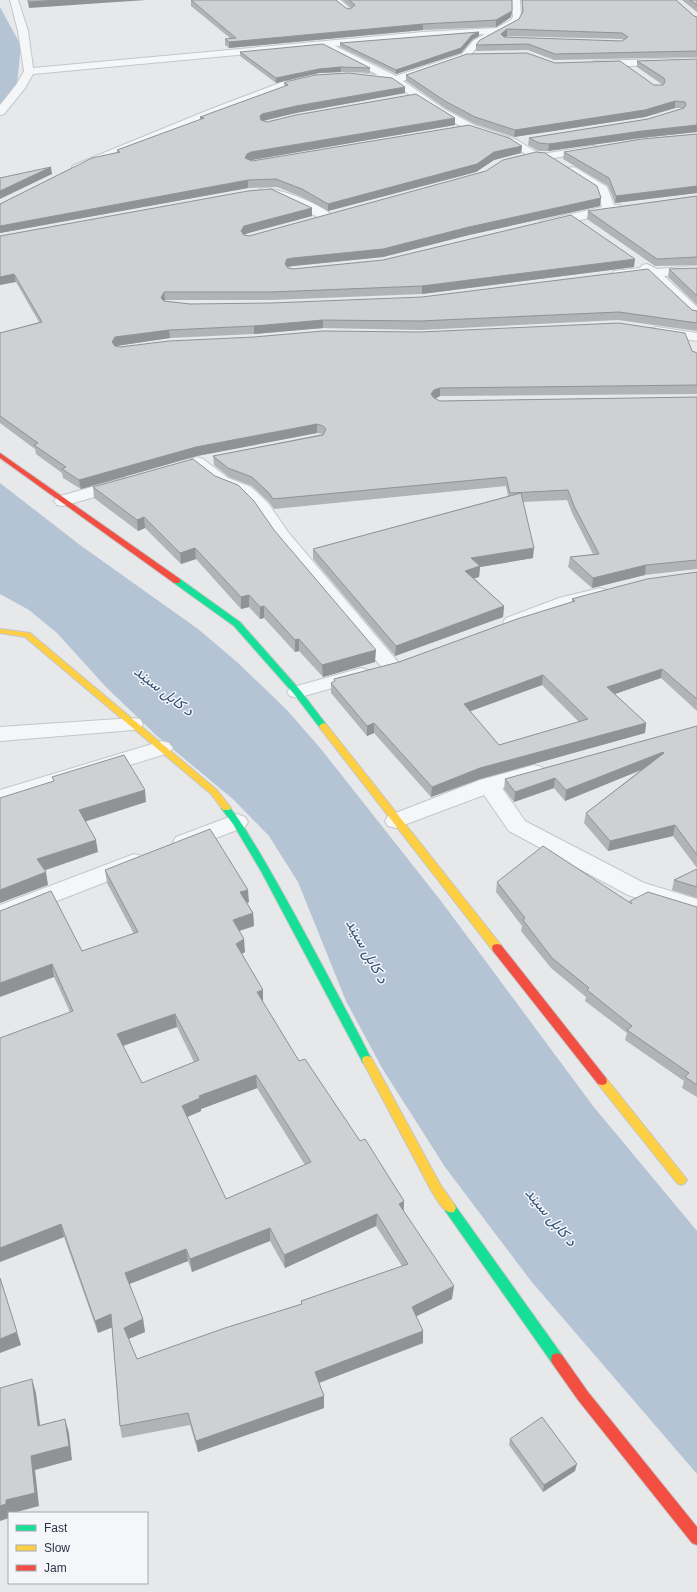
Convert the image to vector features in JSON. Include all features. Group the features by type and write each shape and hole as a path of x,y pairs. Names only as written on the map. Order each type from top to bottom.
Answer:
{"street":[{"path":"0,112 21,86 29,71 23,30 14,0"},
{"path":"336,0 349,11"},
{"path":"465,56 476,43 484,39 498,36 514,22 517,17 516,0"},
{"path":"29,71 430,35 498,36"},
{"path":"326,45 395,80 440,111 470,127 513,142 535,155"},
{"path":"668,53 676,62"},
{"path":"356,76 395,80 465,56 479,56"},
{"path":"584,64 695,62"},
{"path":"622,63 634,72"},
{"path":"69,171 90,161 222,108 286,84 322,76"},
{"path":"402,99 417,96"},
{"path":"455,129 470,127"},
{"path":"513,142 528,139"},
{"path":"520,158 535,155 548,156 602,148"},
{"path":"548,156 603,190 609,209"},
{"path":"256,193 272,191 331,216 313,221"},
{"path":"536,226 609,209 625,207"},
{"path":"574,218 586,226"},
{"path":"634,260 650,271 697,314"},
{"path":"607,275 650,271 657,273 697,270"},
{"path":"641,329 694,341"},
{"path":"0,455 237,624 297,692 396,821 681,1180"},
{"path":"219,458 190,464 222,482 245,491 262,507 282,536 398,663 297,692"},
{"path":"63,501 141,478"},
{"path":"493,629 566,602 616,589"},
{"path":"0,630 27,635 214,792 237,822 266,871 436,1188 583,1396 697,1538"},
{"path":"0,734 133,724"},
{"path":"0,798 162,748"},
{"path":"396,821 488,785 556,766"},
{"path":"488,785 517,826 636,889 697,908"},
{"path":"0,914 237,822"}],"water":[{"path":"0,7 20,44 20,54 17,85 0,106"},
{"name":"د کابل سيند","path":"0,483 80,545 198,629 237,662 287,710 321,749 441,901 593,1106 697,1231 697,1474 531,1281 445,1167 382,1068 346,1001 298,882 269,836 234,800 157,736 106,687 57,633 29,610 0,594"}],"building":[{"path":"28,0 59,0 28,2"},
{"path":"191,0 336,0 346,8 350,9 355,5 349,0 512,0 512,11 496,20 423,24 229,42 225,39 236,38"},
{"path":"522,0 676,0 697,17 697,51 555,54 528,44 476,45 480,40 519,19 523,11","holes":["507,29 622,33 628,37 622,41 504,37 501,34"]},
{"path":"690,0 697,0 697,5"},
{"path":"479,32 472,35 461,48 396,70 340,43"},
{"path":"323,44 370,68 341,67 319,69 276,78 240,52"},
{"path":"527,53 555,63 620,61 654,85 663,85 665,82 664,78 637,61 697,59 697,125 549,144 539,143 529,138 648,119 684,108 686,105 685,102 675,101 645,110 515,130 475,117 445,101 406,75 467,54"},
{"path":"348,73 392,78 405,87 296,106 262,114 260,116 261,120 267,122 296,115 416,94 455,118 251,152 247,154 245,158 252,161 469,125 509,138 522,146 494,152 477,164 328,204 302,189 276,179 248,180 0,226 0,204 92,158 120,152 117,150 204,118 200,117 288,85 284,83 289,81 315,75"},
{"path":"697,134 697,186 616,196 609,178 564,152 642,139"},
{"path":"536,152 545,153 597,186 601,198 469,227 383,249 293,258 287,259 285,264 288,268 293,269 383,260 571,215 635,259 422,286 271,292 164,292 161,298 164,301 190,304 271,303 422,297 648,269 692,310 697,311 697,323 619,312 420,321 323,320 254,326 169,330 115,337 112,342 115,346 120,347 169,341 254,337 323,331 420,332 619,323 685,333 692,351 697,353 697,385 440,388 434,390 431,394 434,398 440,401 697,397 697,560 646,565 593,578 570,557 599,554 574,506 568,490 510,493 506,477 273,499 269,493 252,477 228,468 213,456 323,435 326,429 317,424 196,447 79,480 62,469 66,467 34,445 38,443 0,416 0,333 42,322 14,274 0,277 0,236 248,191 271,189 312,208 244,226 241,231 244,235 249,236 486,171 503,160"},
{"path":"51,167 0,191 0,178"},
{"path":"697,196 697,257 657,259 588,211"},
{"path":"697,268 697,296 669,269"},
{"path":"193,459 215,476 238,485 254,501 274,530 376,650 322,665 299,639 295,640 264,606 260,607 249,595 241,597 195,548 180,553 144,517 137,520 93,487"},
{"path":"521,493 534,548 471,558 480,566 465,571 504,606 396,646 313,549"},
{"path":"697,572 697,699 662,669 607,687 646,723 480,768 432,787 374,723 367,726 331,683 335,681 334,679 399,662 517,619 575,601 572,599 575,598 647,579","holes":["543,675 588,719 499,745 464,704"]},
{"path":"697,726 697,855 675,825 610,841 586,813 664,753 663,752 566,790 555,778 515,792 505,779"},
{"path":"124,755 145,790 79,810 96,840 37,859 46,872 0,890 0,798 54,781 52,777"},
{"path":"210,829 248,890 240,892 253,913 233,920 244,939 236,944 263,990 257,992 299,1061 305,1059 360,1141 365,1139 404,1201 399,1204 454,1286 412,1307 423,1331 315,1372 324,1396 196,1441 188,1413 120,1426 111,1314 95,1321 61,1224 0,1248 0,1038 73,1011 52,964 0,983 0,911 51,891 82,951 138,932 105,870","holes":["175,1014 199,1060 142,1083 117,1034","256,1075 311,1162 226,1199 182,1106 200,1098 199,1096","377,1214 408,1264 301,1301 302,1304 225,1328 137,1359 124,1328 143,1319 125,1273 186,1249 190,1259 270,1228 284,1255"]},
{"path":"543,846 632,904 630,901 648,892 697,907 697,1085 685,1077 689,1073 627,1030 632,1026 587,990 589,988 552,958 523,920 525,918 497,882"},
{"path":"697,869 697,887 674,880"},
{"path":"0,1278 17,1332 0,1339"},
{"path":"32,1379 38,1426 65,1419 69,1446 31,1456 35,1493 6,1500 6,1504 0,1506 0,1388"},
{"path":"542,1417 577,1464 544,1485 510,1439"}],"traffic: fast":[{"path":"177,581 237,624 297,692 323,726"},
{"path":"226,808 237,822 266,871 367,1060"},
{"path":"450,1208 557,1359"}],"traffic: slow":[{"path":"0,631 27,635 214,792 226,808"},
{"path":"323,726 497,948"},
{"path":"367,1060 436,1188 450,1208"},
{"path":"602,1081 681,1180"}],"traffic: jam":[{"path":"0,455 177,581"},
{"path":"497,948 602,1081"},
{"path":"557,1359 583,1396 697,1538"}]}
